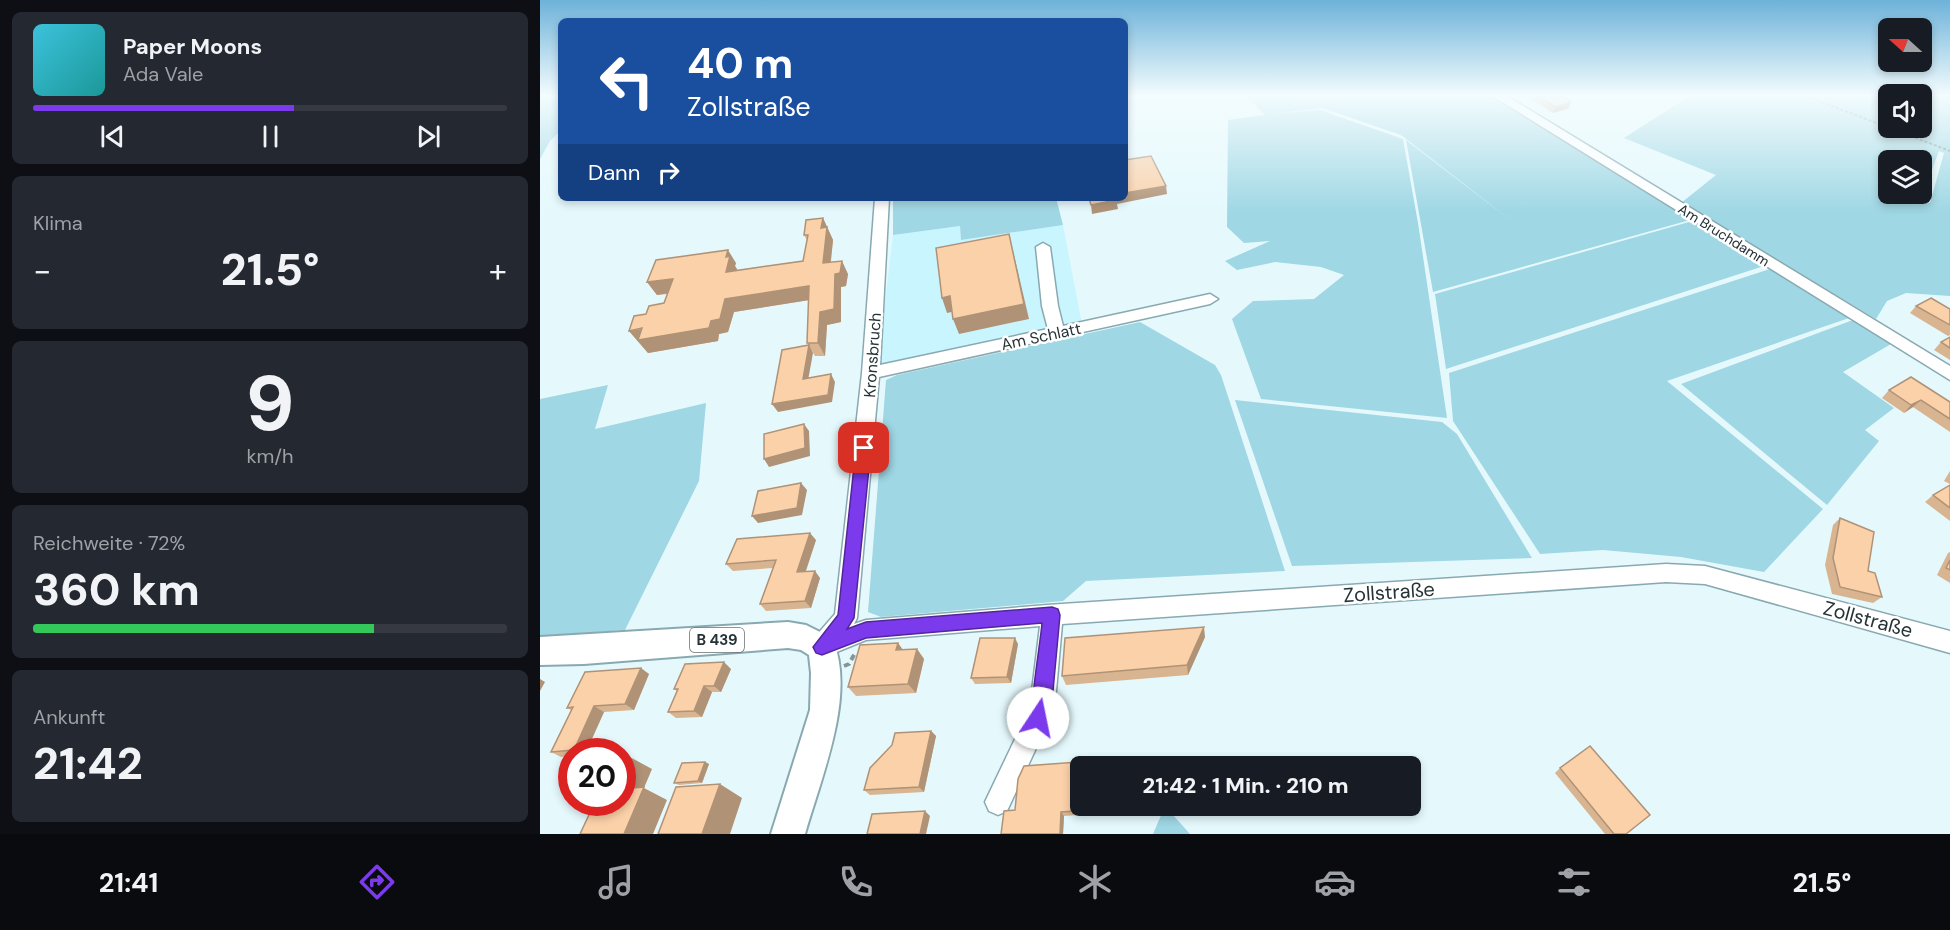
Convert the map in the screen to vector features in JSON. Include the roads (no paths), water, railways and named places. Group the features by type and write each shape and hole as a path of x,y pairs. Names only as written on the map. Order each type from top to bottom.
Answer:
{"main road":[{"name":"B 439","path":"540,651 584,651 788,635 806,638 822,647"},
{"path":"788,834 825,711 826,673 822,647"}],"street":[{"name":"Am Bruchdamm","path":"1560,134 1950,374"},
{"name":"Kronsbruch","path":"822,647 846,618 871,373 882,201"},
{"path":"1043,247 1050,306 1057,332"},
{"name":"Am Schlatt","path":"871,373 1210,299"},
{"name":"Zollstraße","path":"822,647 866,630 1666,573 1704,575 1950,642"},
{"path":"998,802 1038,718 1044,691 1052,615"}]}
